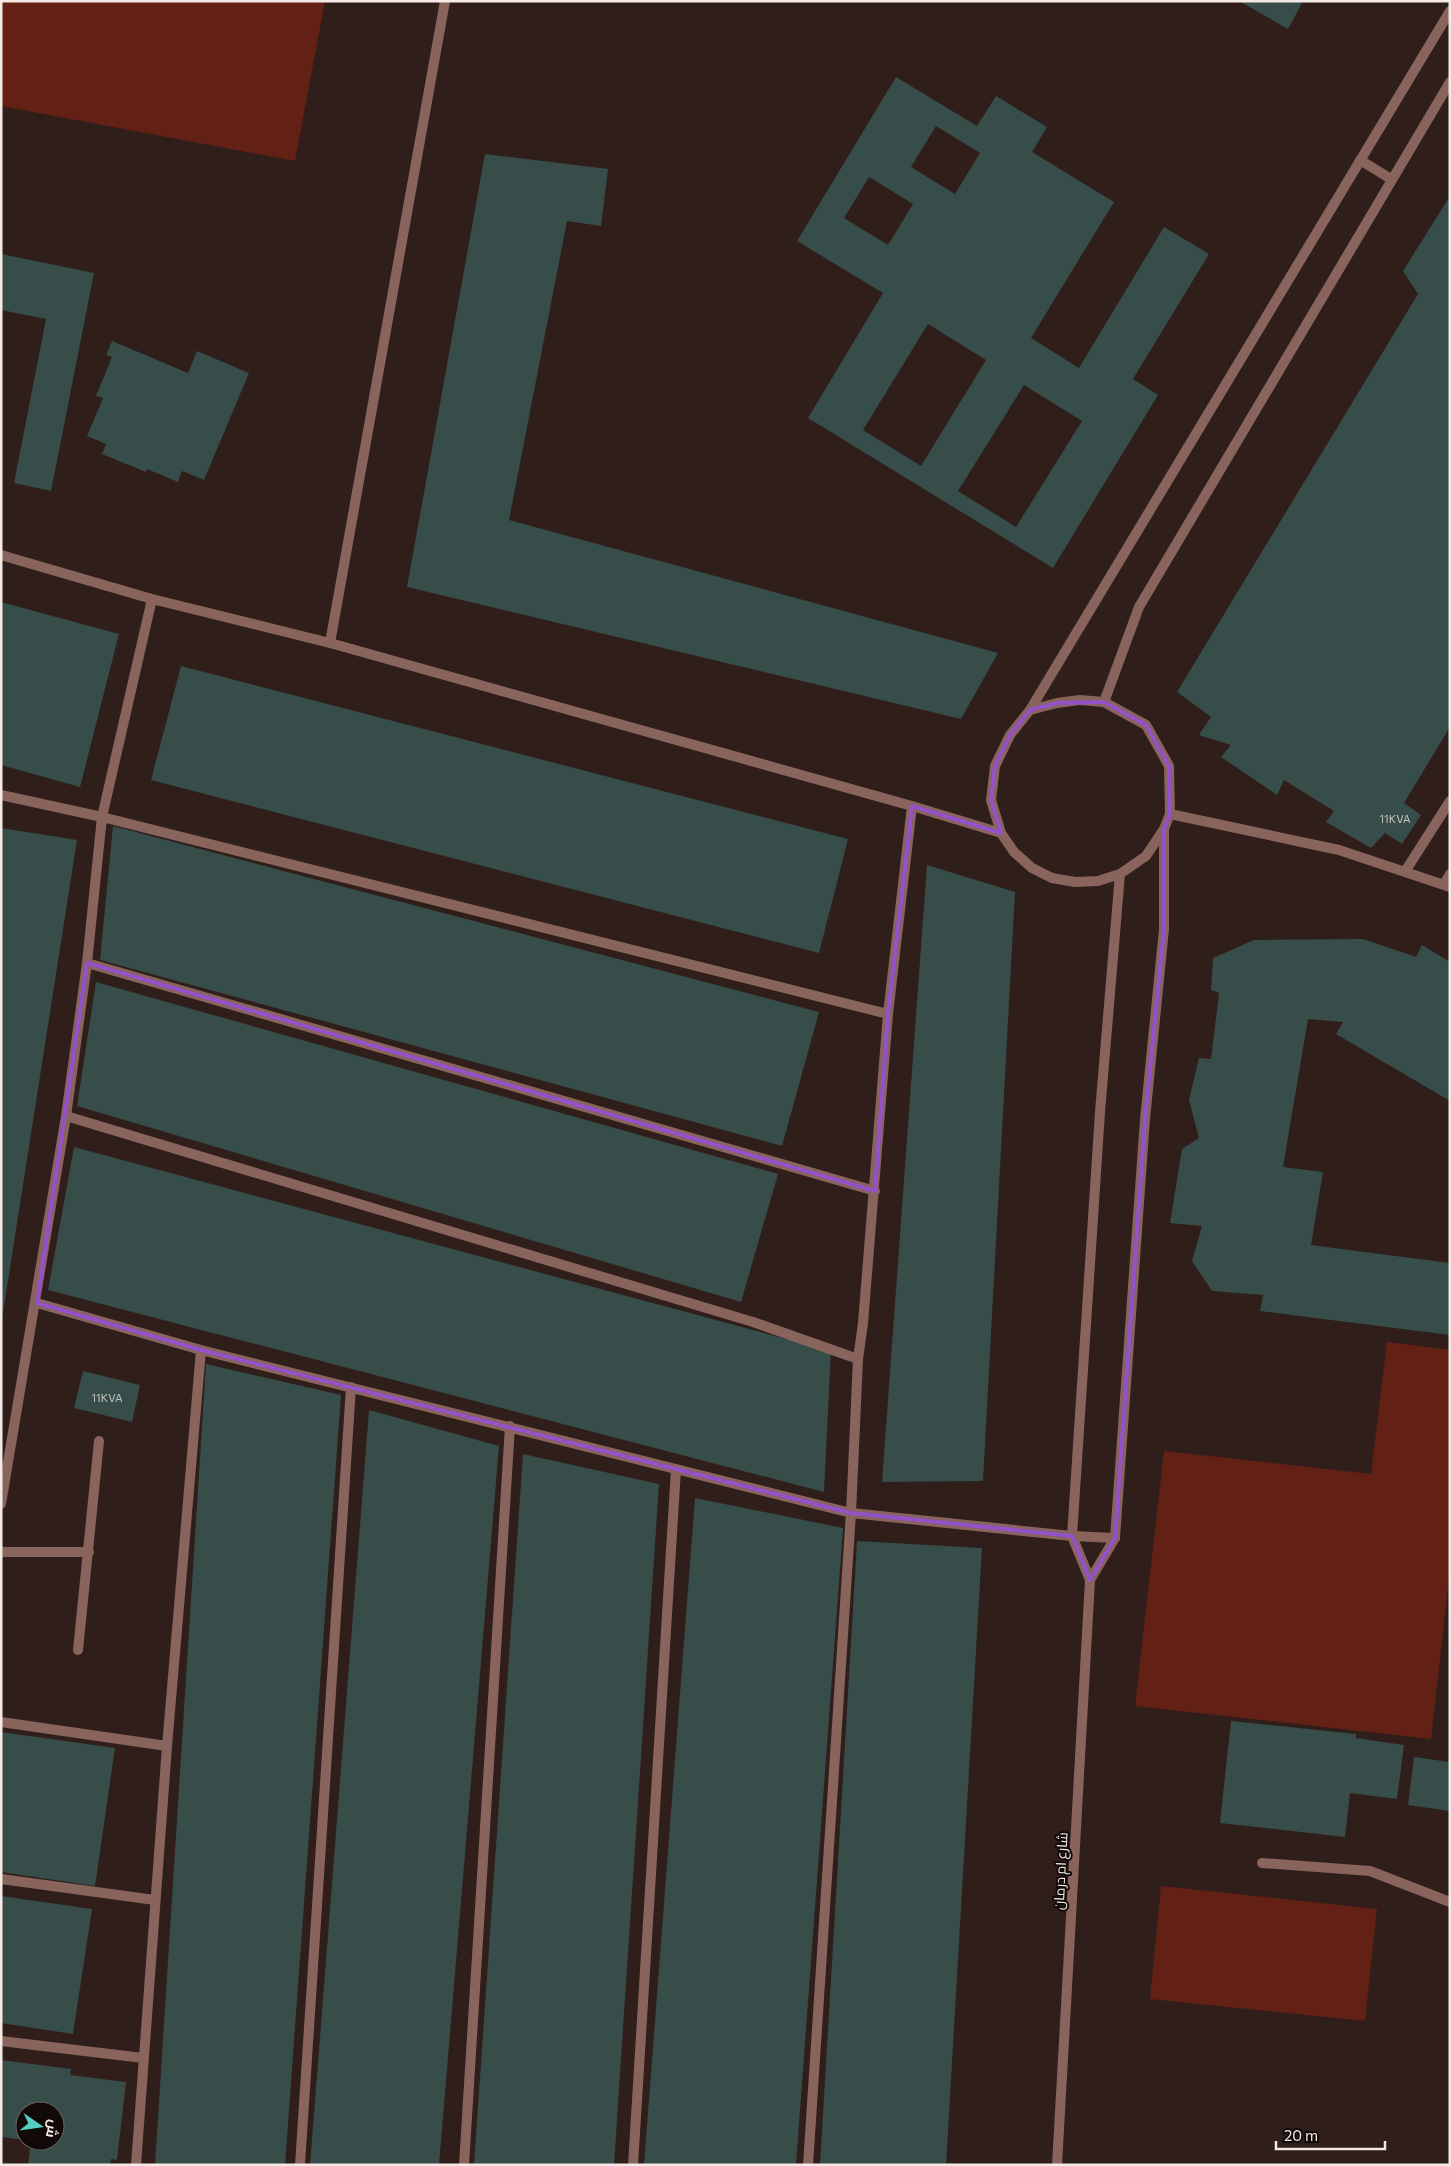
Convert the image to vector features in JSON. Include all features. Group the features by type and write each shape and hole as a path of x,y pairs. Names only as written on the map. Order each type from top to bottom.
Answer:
{"street":[{"path":"330,644 444,1"},
{"path":"1030,710 1057,703 1080,700 1104,702 1146,725 1170,766 1170,814 1164,829 1146,856 1120,874 1098,881 1075,882 1052,878 1032,868 1014,852 1001,833 992,800 994,766 1010,735 1030,710 1450,11"},
{"path":"1104,702 1139,607 1450,82"},
{"path":"1360,160 1391,179"},
{"path":"1,555 152,599 330,644 912,806 1001,833"},
{"path":"1,1504 37,1303 66,1116 87,963 102,817 152,599"},
{"path":"1,795 102,817 888,1014"},
{"path":"1406,870 1450,801"},
{"path":"808,2165 851,1513 858,1359 864,1323 888,1014 912,806"},
{"path":"1170,814 1339,850 1406,870 1447,885 1450,874"},
{"path":"1090,1580 1115,1538 1145,1119 1164,930 1164,829"},
{"path":"1090,1580 1072,1536 1100,1112 1120,874"},
{"path":"87,963 875,1191"},
{"path":"66,1116 753,1322 858,1359"},
{"path":"37,1303 201,1350 851,1513 1072,1536 1115,1538"},
{"path":"136,2165 167,1746 201,1350"},
{"path":"300,2165 351,1387"},
{"path":"464,2165 510,1426"},
{"path":"78,1650 100,1441"},
{"path":"633,2165 676,1469"},
{"path":"1,1552 89,1552"},
{"name":"شارع ام درمان","path":"1057,2165 1090,1580"},
{"path":"1,1722 167,1746"},
{"path":"1262,1863 1370,1870 1450,1902"},
{"path":"1,1878 155,1900"},
{"path":"1,2041 143,2058"}],"highlighted area":[{"path":"1104,702 1146,725 1169,766 1170,814 1164,829 1164,929 1145,1119 1115,1538 1090,1580 1072,1536 851,1513 201,1350 37,1303 87,963 875,1191 888,1014 912,806 1001,833 991,800 995,766 1010,735 1030,710 1057,703"}],"shaded area":[{"path":"1,1 325,1 295,161 1,106"},
{"path":"1387,1342 1450,1350 1450,1569 1431,1739 1135,1706 1164,1451 1371,1474"},
{"path":"1161,1886 1377,1909 1365,2021 1150,1999"}],"building":[{"path":"1239,1 1303,1 1288,29"},
{"path":"896,77 977,126 996,96 1047,127 1032,152 1114,202 1031,338 1079,368 1164,227 1209,254 1133,379 1158,395 1053,568 808,418 883,293 797,241","holes":["936,126 980,153 955,194 911,167","869,177 913,204 888,245 844,218","928,324 986,360 921,466 863,430","1024,385 1082,421 1016,527 958,491"]},
{"path":"485,154 608,169 601,226 567,221 509,520 998,653 961,719 407,587"},
{"path":"1450,196 1450,727 1404,803 1421,815 1402,844 1385,833 1371,848 1326,822 1334,811 1284,780 1277,795 1221,757 1231,745 1199,735 1211,717 1177,692 1418,294 1403,271"},
{"path":"1,254 94,273 51,491 14,483 46,319 1,310"},
{"path":"112,341 188,373 197,351 249,373 204,480 182,471 178,482 147,469 146,472 102,454 106,444 87,436 103,398 96,396 112,357 106,355"},
{"path":"1,602 119,634 80,787 1,765"},
{"path":"181,666 848,839 819,953 151,780"},
{"path":"113,826 819,1012 782,1146 100,960"},
{"path":"1,828 77,840 2,1319 1,1319"},
{"path":"927,865 1015,892 983,1481 882,1482"},
{"path":"1363,939 1416,957 1422,945 1450,962 1450,1101 1336,1034 1343,1022 1308,1019 1283,1167 1323,1172 1311,1245 1450,1263 1450,1335 1260,1311 1263,1295 1212,1291 1192,1261 1202,1226 1170,1223 1182,1149 1199,1138 1189,1100 1199,1058 1211,1059 1219,993 1211,990 1213,958 1254,940"},
{"path":"96,982 778,1174 741,1302 77,1106"},
{"path":"74,1147 831,1351 824,1492 48,1290"},
{"path":"206,1364 341,1395 285,2165 155,2165"},
{"path":"83,1371 140,1385 132,1422 74,1408"},
{"path":"369,1410 499,1446 439,2165 310,2165"},
{"path":"523,1454 659,1484 614,2165 474,2165"},
{"path":"695,1498 843,1528 796,2165 644,2165"},
{"path":"857,1541 982,1548 946,2165 820,2165"},
{"path":"1231,1721 1356,1734 1356,1738 1404,1745 1397,1799 1350,1793 1345,1837 1220,1823"},
{"path":"1,1732 115,1748 95,1886 1,1872"},
{"path":"1414,1757 1450,1762 1450,1811 1408,1805"},
{"path":"1,1896 92,1909 73,2034 1,2023"},
{"path":"1,2060 71,2069 70,2075 126,2082 117,2160 111,2159 110,2165 28,2165 30,2151 65,2151 65,2101 15,2101 15,2139 1,2137"}]}
